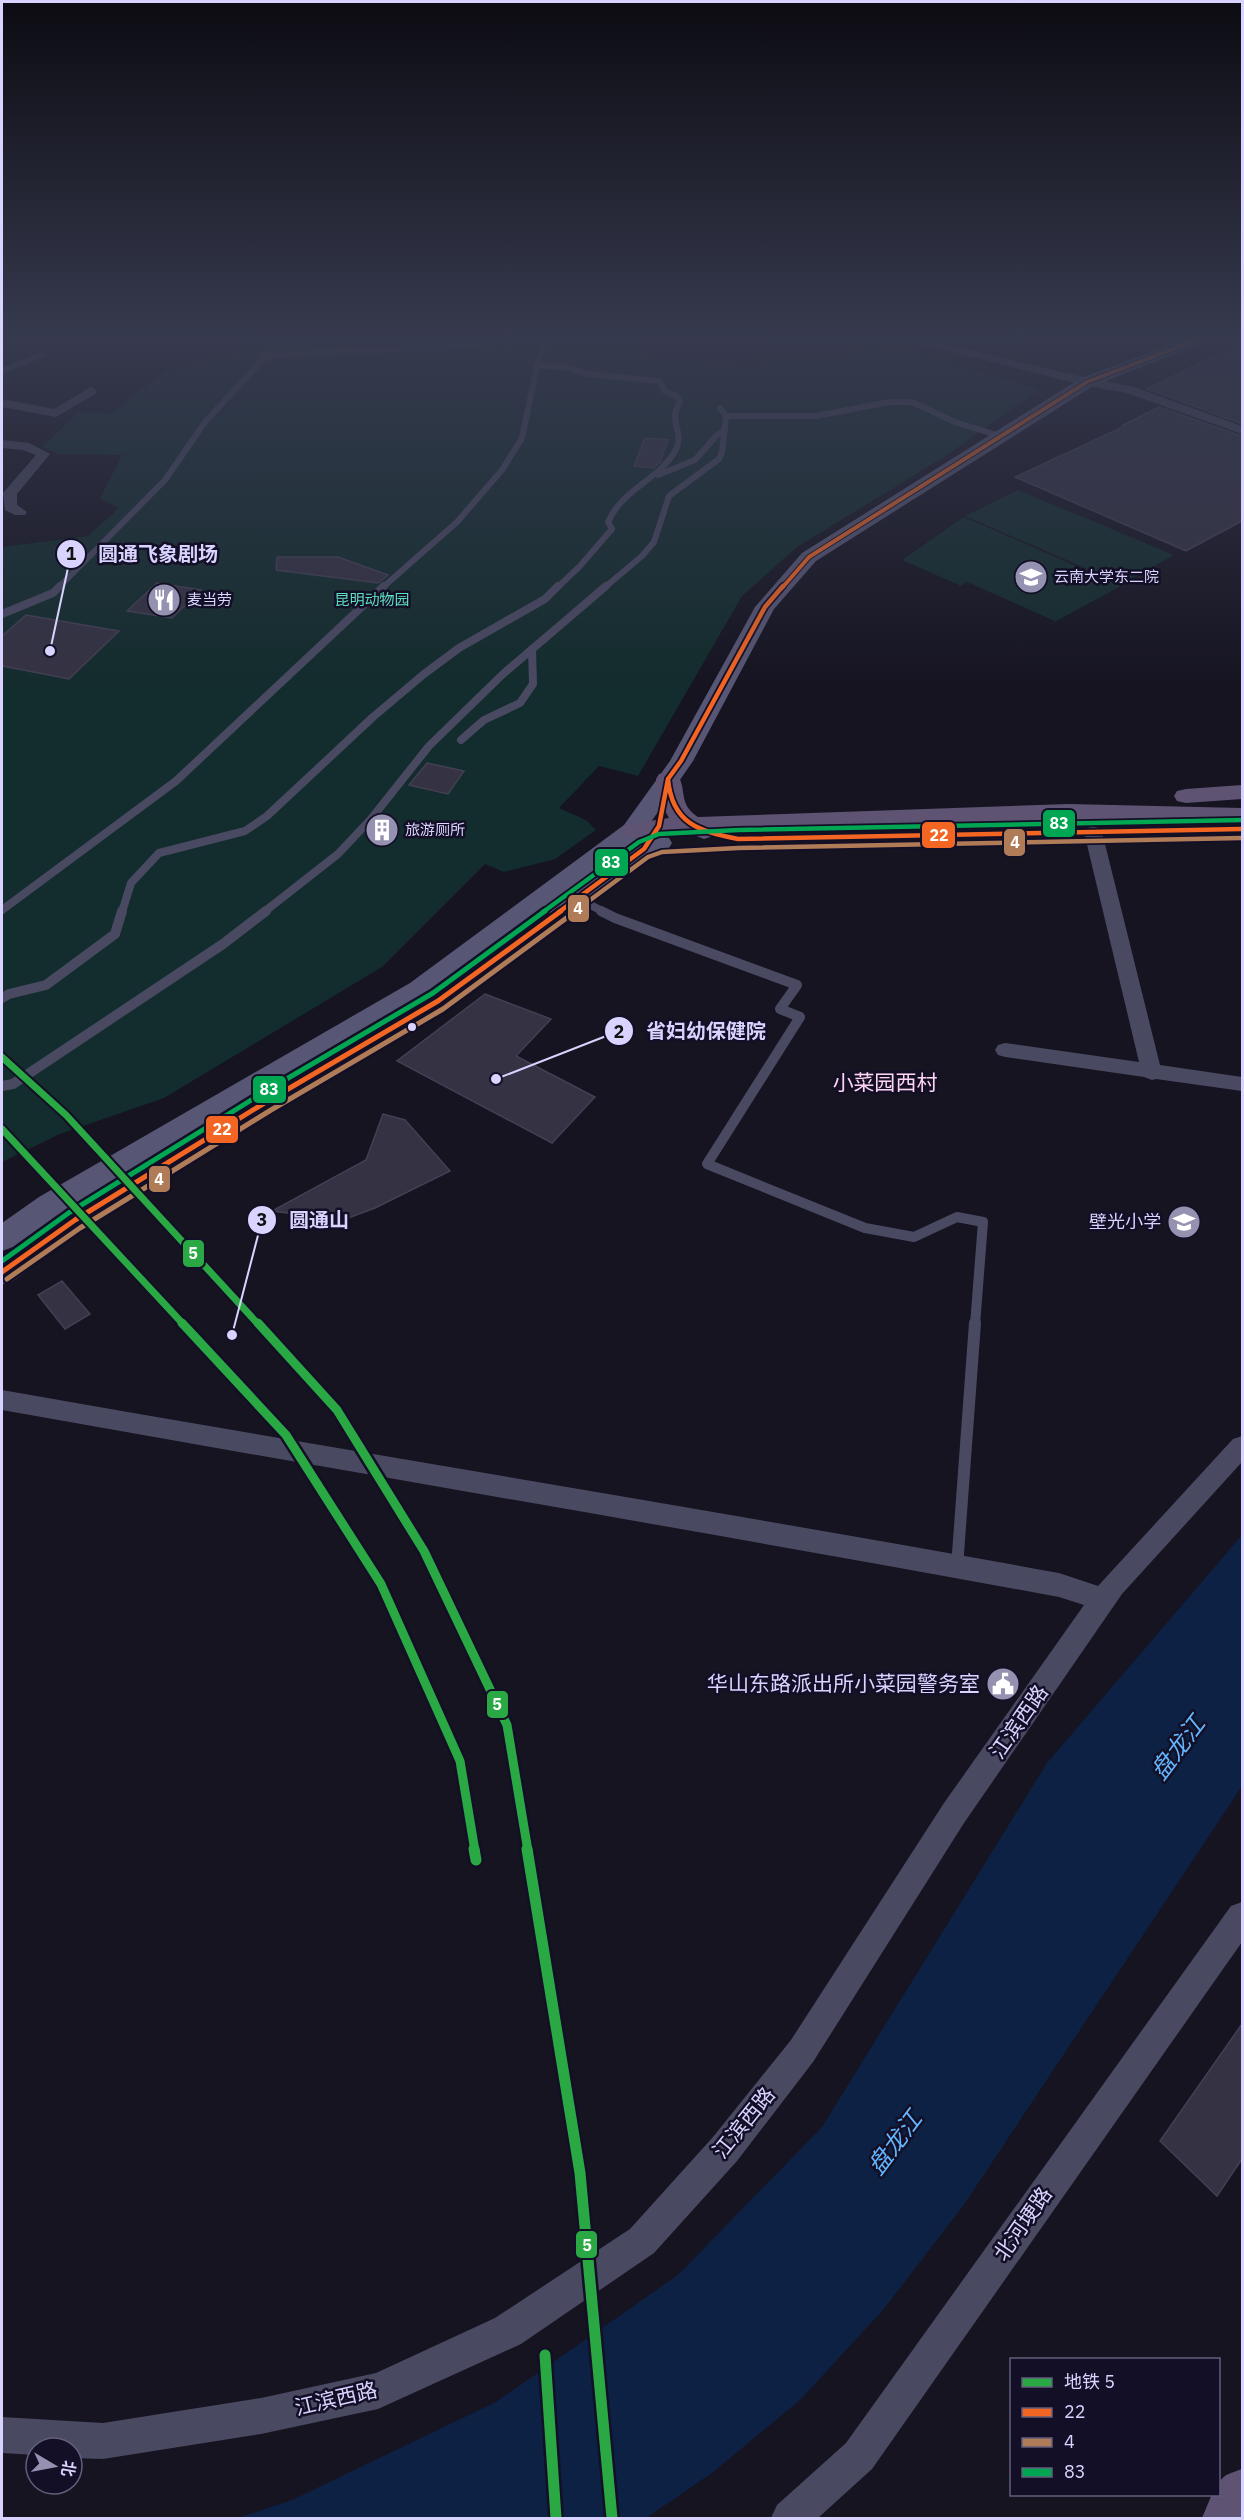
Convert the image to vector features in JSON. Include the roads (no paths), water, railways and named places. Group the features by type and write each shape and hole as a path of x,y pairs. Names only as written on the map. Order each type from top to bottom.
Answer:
{"main road":[{"path":"2,1272 75,1220 266,1102 438,1001 577,898 649,837 668,779 681,761 765,606 809,557 981,451"},
{"path":"668,779 670,804 675,812 707,832 738,839"},
{"path":"1069,812 1137,799 1242,792"},
{"path":"2,1239 50,1204 420,989 649,837 693,825 1242,804"},
{"path":"1069,812 1242,816"},
{"path":"649,837 738,839 1242,829"},
{"path":"1228,2518 1242,2496"}],"street":[{"path":"20,512 10,507 10,493 44,454 36,451"},
{"path":"1093,832 1152,1073"},
{"path":"1005,1050 1152,1073 1242,1084"},
{"path":"2,1400 402,1471 754,1529 1059,1585 1104,1600"},
{"name":"江滨西路","path":"2,2435 103,2441 261,2416 378,2391 508,2331 642,2241 725,2148 802,2050 954,1814 1113,1586 1242,1446"},
{"name":"北河埂路","path":"790,2518 859,2456 1242,1917"}],"lane":[{"path":"2,614 53,593 165,480 185,451"},
{"path":"2,910 176,781 259,701 442,533 457,522 502,470 514,451"},
{"path":"2,998 9,994 46,985 115,934 131,883 159,852 245,831 267,816 373,717 433,668 459,648 545,599 580,566 612,529 608,522 618,502 654,476 675,451"},
{"path":"654,476 693,460 705,451"},
{"path":"2,1086 13,1084 223,944 338,854 371,819 429,746 532,649 642,556 654,542 669,496 711,467 722,451"},
{"path":"461,740 484,720 520,703 533,684 532,649"},
{"path":"577,898 615,918 797,985 780,1009 800,1017 707,1164 865,1228 914,1237 957,1217 983,1221 957,1567"}],"water":[{"name":"盘龙江","path":"1242,1535 1242,1786 963,2206 883,2310 800,2400 712,2473 646,2518 238,2518 292,2500 496,2402 678,2275 822,2127 1047,1763"}],"metro line":[{"name":"5","path":"2,1057 66,1115 337,1410 424,1551 507,1725 580,2173 612,2518"},
{"name":"5","path":"2,1129 286,1435 381,1584 460,1761 476,1860"},
{"name":"5","path":"545,2355 556,2518"}],"place":[{"name":"云南大学东二院","path":"1031,577"},
{"name":"麦当劳","path":"164,600"},
{"name":"圆通飞象剧场","path":"50,651"},
{"name":"旅游厕所","path":"382,830"},
{"name":"省妇幼保健院","path":"496,1079"},
{"name":"壁光小学","path":"1184,1222"},
{"name":"圆通山","path":"232,1335"},
{"name":"华山东路派出所小菜园警务室","path":"1003,1684"}],"district":[{"name":"小菜园西村","path":"885,1083"}],"park label":[{"name":"昆明动物园","path":"372,600"}]}
